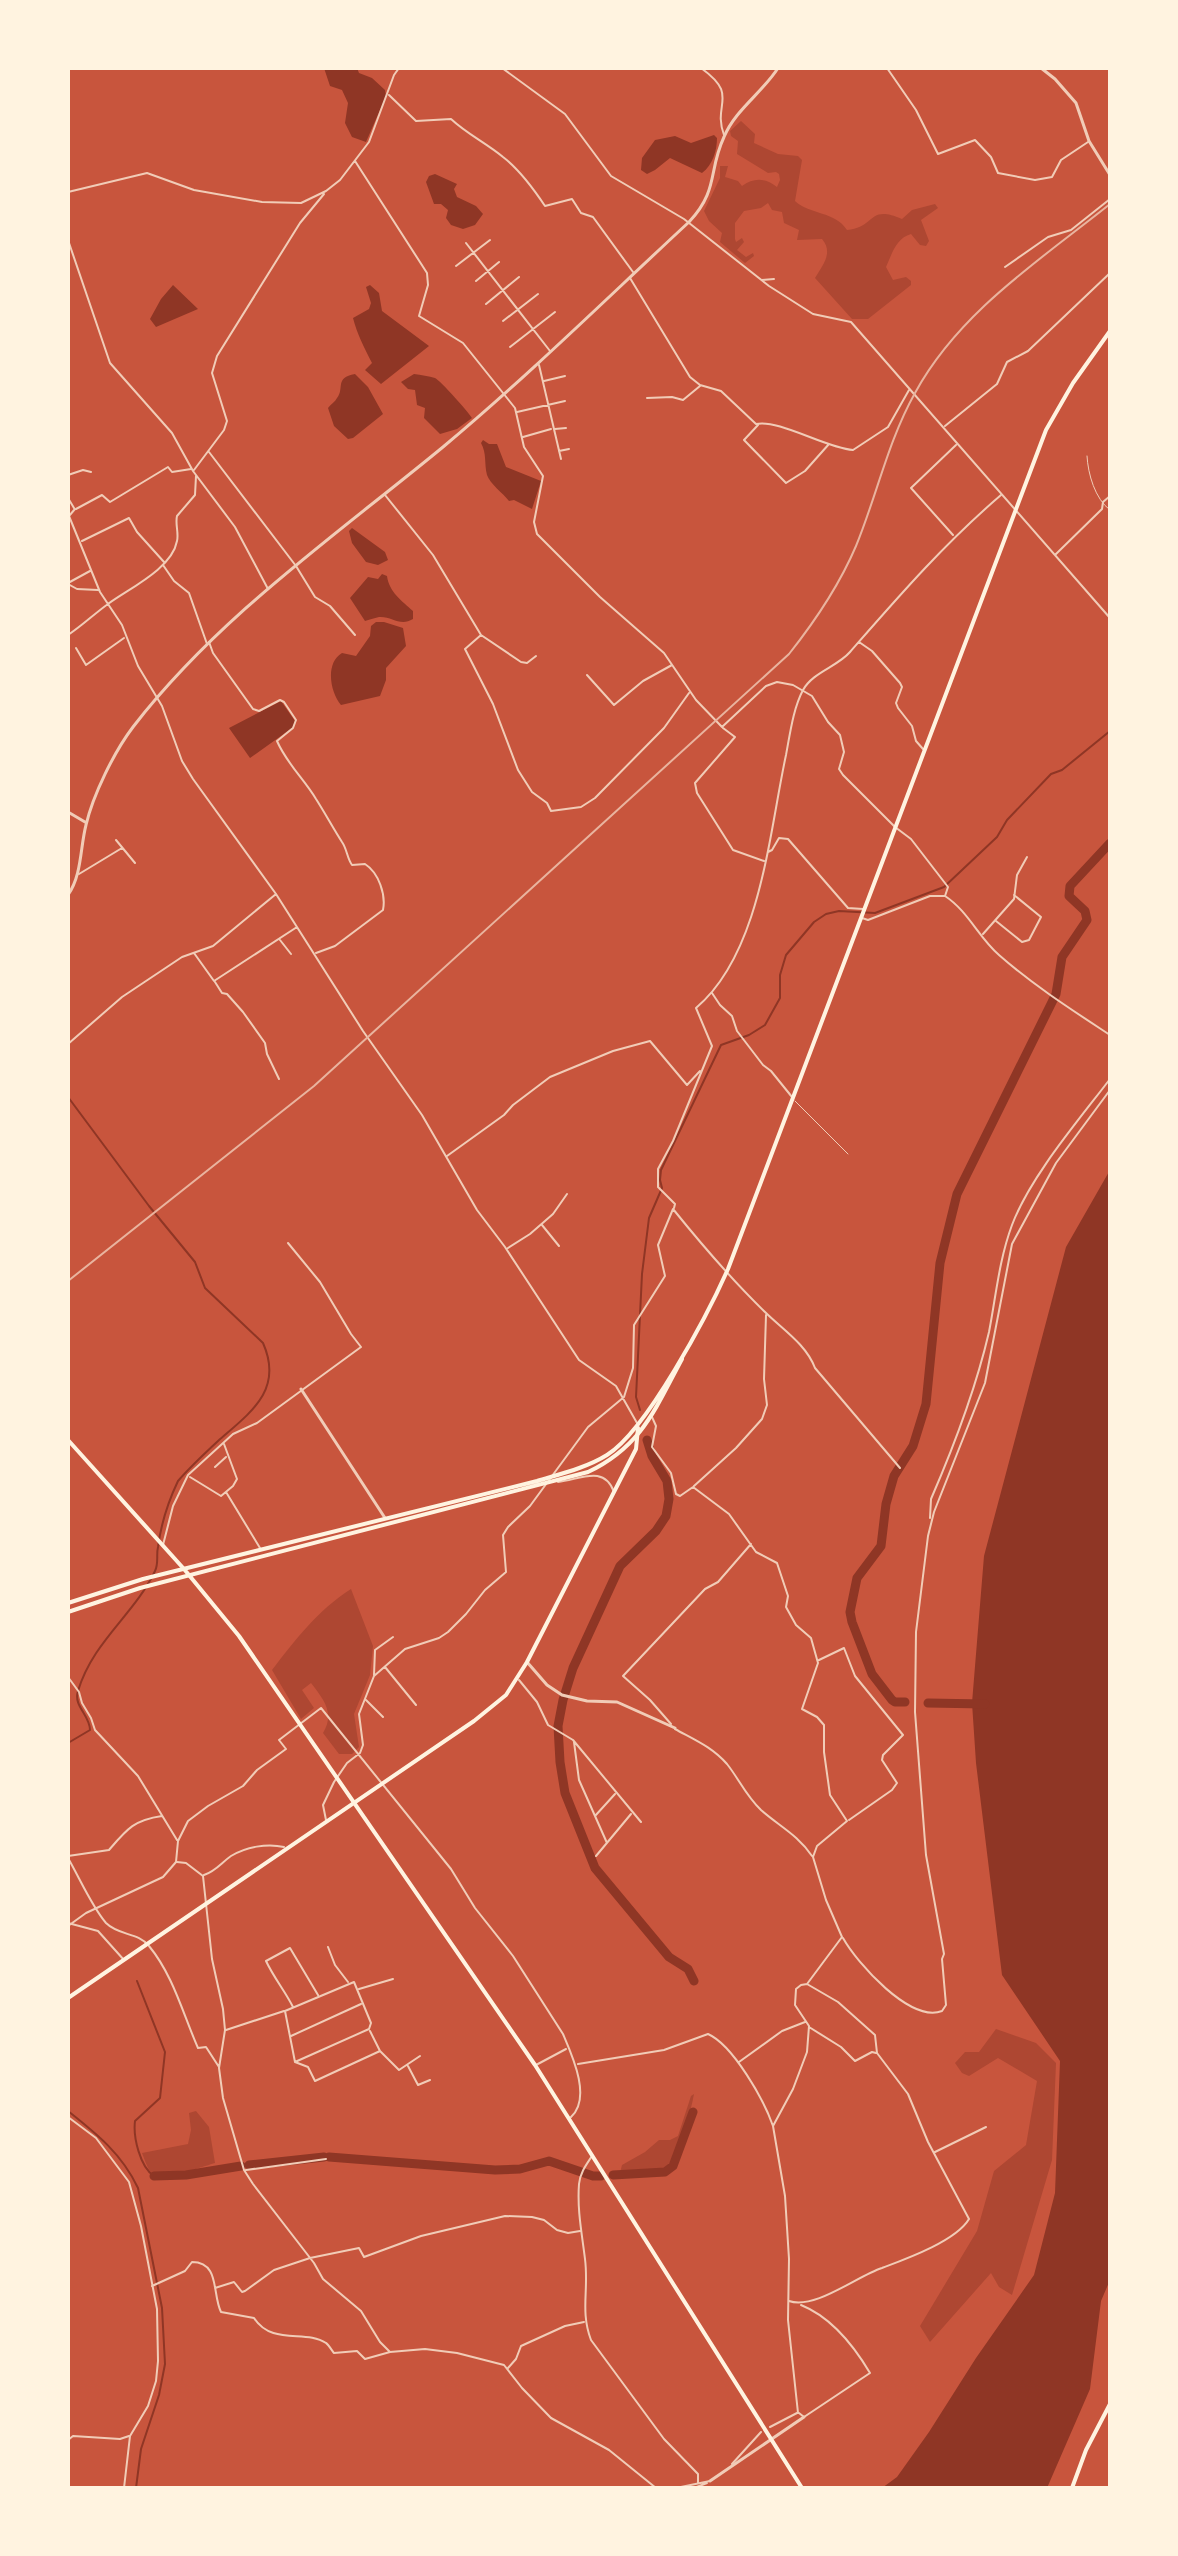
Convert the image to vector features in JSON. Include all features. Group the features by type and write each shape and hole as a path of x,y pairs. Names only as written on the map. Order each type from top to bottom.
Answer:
{"main road":[{"path":"68,1612 140,1588 555,1482 607,1463 639,1435 727,1271 1014,509 1055,411 1110,331"},
{"path":"68,1603 143,1579 583,1467 607,1455 638,1428 694,1335"},
{"path":"68,1998 490,1709 518,1679 527,1662 636,1449 638,1428"},
{"path":"68,1440 190,1575 239,1636 535,2065 802,2488"},
{"path":"1072,2488 1086,2450 1110,2404"}],"street":[{"path":"68,192 147,173 194,190 280,204 301,203 340,180 369,142 399,68"},
{"path":"502,68 565,114 611,176 689,222 761,280 813,314 851,322 1110,618"},
{"path":"701,68 714,77 724,93 720,125 724,135"},
{"path":"68,895 76,875 86,823 116,750 182,668 296,566 504,396 689,222 704,206 724,135 778,68"},
{"path":"887,68 916,110 938,154 975,140 991,157 998,173 1035,180 1052,177 1061,160 1089,141"},
{"path":"1041,68 1076,103 1089,141 1110,175"},
{"path":"389,95 416,121 451,119 518,170 545,206 572,199 581,213 593,217 631,275 690,377 700,385 721,391 758,425"},
{"path":"355,161 427,273 428,285 419,316 463,343 516,412 521,438 529,457 543,476 534,522 537,534 673,665 690,692 735,737 695,783 697,793 730,847 740,854 765,861"},
{"path":"326,191 300,223 217,356 212,373 227,421 208,451 193,470 172,472 168,467 110,502 102,495 75,509 69,517 99,590 158,699 182,761 193,779 298,926 446,1156 477,1210 507,1249 579,1360 616,1386 638,1428"},
{"path":"1005,267 1048,237 1071,230 1110,199"},
{"path":"68,240 110,363 172,433 196,475 235,527 268,590"},
{"path":"456,266 490,240"},
{"path":"466,243 550,352"},
{"path":"476,281 499,262"},
{"path":"944,427 997,384 1004,364 1028,351 1110,273"},
{"path":"486,304 519,277"},
{"path":"761,280 774,279"},
{"path":"503,321 538,294"},
{"path":"510,347 555,312"},
{"path":"538,364 561,459"},
{"path":"543,381 565,376"},
{"path":"647,398 683,400 700,385"},
{"path":"829,444 805,471 786,483 744,440 758,425 767,422 853,450 877,436 894,419 910,388"},
{"path":"516,412 565,401"},
{"path":"521,438 566,428"},
{"path":"954,536 911,488 958,443"},
{"path":"559,451 569,449"},
{"path":"208,451 296,566 315,597 330,606 355,635"},
{"path":"68,475 83,470 91,472"},
{"path":"68,633 91,620 107,602 141,585 163,563 177,542 177,516 195,495 196,475"},
{"path":"384,494 433,555 481,635 521,662 527,663 536,656"},
{"path":"374,1676 405,1649 448,1632 485,1590 506,1572 503,1535 508,1527 530,1506 588,1427 624,1397 633,1368 634,1325 665,1276 658,1245 675,1204 658,1187 658,1169 673,1141 712,1046 696,1008 712,992 730,965 751,917 768,852 793,724 804,689 815,677 844,658 954,536 1001,495"},
{"path":"1055,555 1102,509 1102,504 1110,496"},
{"path":"68,498 75,509"},
{"path":"81,541 127,518 174,581 189,593 213,653 253,709 259,711 280,700 296,720 293,728 277,741 287,761 317,800 320,810 342,842 349,862 352,865 365,864 376,875 385,904 383,910 335,946 315,953"},
{"path":"91,570 68,584 77,589 99,590"},
{"path":"481,635 465,649 493,704 518,770 532,792 547,803 551,811 581,807 595,798 664,728 690,692"},
{"path":"76,648 86,665 126,636"},
{"path":"858,641 872,651 900,683 902,687 896,703 924,750"},
{"path":"587,675 614,705 643,681 673,665"},
{"path":"721,726 766,686 783,682 804,689 843,742 844,757 839,769 843,775 911,839 947,886 945,896"},
{"path":"68,812 86,823"},
{"path":"768,852 779,838 788,839 848,908 862,913 868,920 930,896 945,896 965,913 997,954 1110,1035"},
{"path":"116,840 135,863"},
{"path":"76,875 122,848"},
{"path":"982,935 1014,895 1017,875 1027,857"},
{"path":"68,1044 122,997 182,957 213,946 276,894"},
{"path":"996,921 1022,942 1029,940 1041,917 1014,895"},
{"path":"214,981 298,926"},
{"path":"279,939 291,954"},
{"path":"194,953 222,993 227,994 243,1012 265,1043 279,1079"},
{"path":"712,992 732,1016 742,1037 763,1065 794,1099"},
{"path":"446,1156 504,1115 550,1077 613,1051 650,1041 687,1085 704,1067"},
{"path":"931,1521 931,1499 989,1332 1000,1264 1012,1224 1036,1181 1110,1079"},
{"path":"527,1662 547,1685 562,1695 587,1701 617,1702 675,1728 712,1749 730,1767 763,1812 799,1837 813,1857 826,1900 842,1937 865,1968 892,1993 929,2014 942,2011 946,2005 944,1954 926,1855 915,1712 916,1632 931,1521 985,1383 1012,1244 1056,1163 1110,1090"},
{"path":"507,1249 553,1214 567,1194"},
{"path":"673,1209 699,1243 783,1327 900,1468"},
{"path":"542,1224 559,1246"},
{"path":"163,1546 173,1506 188,1475 233,1434 257,1423 361,1347 320,1282 288,1243"},
{"path":"651,1416 656,1426 652,1447 671,1473 676,1494 680,1496 736,1448 762,1419 767,1405 764,1379 766,1313"},
{"path":"301,1389 385,1518"},
{"path":"188,1475 221,1496 233,1486 237,1479 223,1443"},
{"path":"215,1467 228,1455"},
{"path":"555,1482 600,1476 608,1480 614,1493"},
{"path":"693,1487 729,1514 756,1552 777,1563 787,1592 786,1607 799,1629 811,1638 818,1660 802,1709 824,1725 830,1795 847,1821"},
{"path":"225,1491 261,1549"},
{"path":"675,1728 623,1676 705,1589 718,1582 751,1544"},
{"path":"327,1821 323,1805 336,1779 347,1763 360,1753 363,1745 359,1714 374,1676 375,1650 393,1637"},
{"path":"813,1857 817,1846 892,1790 897,1783 882,1760 883,1755 903,1735 855,1676 844,1648 818,1660"},
{"path":"385,1666 416,1705"},
{"path":"68,1677 79,1692 95,1730 138,1776 178,1841"},
{"path":"518,1679 537,1702 544,1720 573,1740 641,1822"},
{"path":"365,1699 383,1717"},
{"path":"69,1924 131,1890 163,1877 176,1862 178,1841 188,1821 243,1786 257,1770 286,1749 279,1740 321,1708 384,1782 451,1869 475,1908 513,1956 563,2034 567,2049 577,2064 581,2098 577,2111 570,2118"},
{"path":"573,1740 579,1780 607,1843"},
{"path":"595,1817 617,1793"},
{"path":"596,1856 633,1812"},
{"path":"163,1815 143,1818 127,1829 109,1850 68,1857 106,1923 114,1929 140,1937 148,1944 171,1982 198,2048 206,2047 219,2068"},
{"path":"203,1876 243,1851 268,1846 287,1848"},
{"path":"176,1862 186,1863 203,1876 225,2030 219,2068 223,2098 244,2170 331,2287 361,2311 390,2352"},
{"path":"69,1924 98,1931 124,1960"},
{"path":"807,1984 842,1937"},
{"path":"328,1947 335,1965 349,1983"},
{"path":"293,2007 266,1961 283,1951 290,1948 318,1996"},
{"path":"358,1990 393,1979"},
{"path":"225,2030 285,2011 354,1982 371,2023 369,2029 380,2051 399,2070 420,2056"},
{"path":"798,2304 830,2294 932,2247 963,2228 968,2217 908,2094 877,2053 875,2035 838,2002 807,1984 796,1989 795,2005 809,2026 841,2047 855,2061 872,2052 877,2053"},
{"path":"290,2036 362,2003"},
{"path":"285,2011 295,2062"},
{"path":"738,2063 782,2031 807,2022"},
{"path":"773,2126 793,2089 807,2052 809,2026"},
{"path":"295,2062 369,2029"},
{"path":"577,2064 664,2050 708,2034 718,2039 738,2063 773,2126 785,2196 788,2301 798,2413"},
{"path":"535,2065 567,2049"},
{"path":"295,2062 308,2067 315,2081 380,2051"},
{"path":"408,2065 418,2085 430,2080"},
{"path":"68,2117 96,2138 129,2182 157,2309 156,2381 148,2406 130,2436 124,2488"},
{"path":"934,2152 986,2127"},
{"path":"593,2154 581,2173 584,2322 591,2340 664,2439 698,2474 698,2483"},
{"path":"244,2170 326,2159"},
{"path":"214,2289 234,2282 245,2291 274,2270 310,2258 359,2248 364,2257 421,2236 505,2216 532,2217 544,2220 557,2230 568,2233 580,2231"},
{"path":"153,2286 185,2271 195,2261 205,2264 212,2272 221,2312 254,2318 262,2329 324,2342 334,2353 357,2351 365,2359 390,2352 425,2349 457,2353 504,2365 551,2418 609,2450 656,2488"},
{"path":"694,2488 731,2469 870,2373 856,2350 833,2326 788,2301"},
{"path":"507,2369 516,2359 521,2346 565,2326 584,2322"},
{"path":"798,2413 804,2417"},
{"path":"770,2427 798,2413"},
{"path":"731,2469 740,2452 761,2432"},
{"path":"68,2440 73,2436 120,2439 130,2436"},
{"path":"676,2488 710,2481"}],"lane":[{"path":"1087,456 1090,477 1102,504 1110,510"},
{"path":"794,1099 848,1154"}],"shaded area":[{"path":"324,68 357,68 359,73 372,78 385,90 386,96 366,142 352,137 345,123 348,103 342,90 330,86"},
{"path":"741,121 755,134 754,143 778,154 798,156 802,160 795,201 836,219 847,230 863,225 877,215 902,219 912,210 935,204 938,208 921,220 929,241 926,246 920,245 911,234 906,236 895,247 886,267 893,280 906,277 911,285 868,319 852,319 815,278 827,254 822,239 797,240 799,230 784,223 782,212 772,210 768,203 761,208 744,211 735,223 736,242 742,238 744,242 737,250 746,257 753,253 754,256 745,263 720,242 722,233 709,221 704,211 720,178 720,166 728,166 725,177 738,181 742,186 760,180 777,187 780,180 776,172 768,173 737,154 738,141 730,131"},
{"path":"714,135 717,138 712,162 702,173 670,158 647,174 641,170 642,158 655,140 675,136 691,143"},
{"path":"435,174 457,184 454,189 457,197 476,206 483,214 475,225 463,229 451,225 446,218 448,210 441,204 434,204 426,182 429,176"},
{"path":"173,285 198,309 156,327 150,319"},
{"path":"370,285 379,293 382,311 429,346 381,384 365,370 372,363 353,318 369,309 371,303 366,287"},
{"path":"355,374 368,387 383,414 348,439 334,426 328,408 339,394 344,378"},
{"path":"414,374 438,380 472,418 457,429 440,434 424,418 425,408 417,405 415,390 408,389 401,382"},
{"path":"483,440 497,444 506,467 541,481 532,509 514,500 509,501 491,482 486,471"},
{"path":"352,528 385,552 388,560 378,565 366,562 352,543 349,531"},
{"path":"382,574 387,576 397,596 413,611 413,619 400,622 379,617 365,621 350,598 368,577 378,579"},
{"path":"376,622 403,628 406,646 386,668 386,680 380,696 341,705 332,685 333,664 342,653 356,656"},
{"path":"281,701 295,721 292,728 250,758 229,728"},
{"path":"1110,1170 1110,2280 1101,2301 1090,2389 1047,2488 882,2488 897,2477 1034,2275 1055,2193 1060,2061 1002,1975 976,1763 972,1703 984,1556 1066,1247"},
{"path":"351,1589 373,1646 370,1675 354,1714 359,1747 352,1754 339,1754 323,1733 328,1713 324,1701 311,1683 302,1690 314,1708 301,1719 272,1670 318,1616"},
{"path":"996,2029 1036,2043 1056,2063 1052,2160 1012,2295 999,2287 991,2273 930,2342 920,2326 977,2231 994,2171 1026,2145 1037,2081 998,2058 969,2076 962,2073 955,2063 965,2052 979,2052"},
{"path":"694,2094 682,2137 666,2167 655,2172 620,2173 622,2165 659,2140 678,2136"},
{"path":"196,2111 209,2127 215,2163 172,2174 150,2171 142,2153 188,2144 191,2130 189,2113"}],"waterway":[{"path":"640,1410 636,1397 642,1274 649,1218 662,1188 661,1170 721,1045 749,1035 765,1025 780,998 780,975 786,955 814,922 826,914 839,911 875,913 944,887 997,837 1007,820 1051,774 1062,770 1110,731"},
{"path":"905,1702 892,1700 872,1674 850,1612 857,1578 881,1546 886,1504 894,1476 913,1446 926,1404 940,1263 957,1194 1056,994 1062,957 1087,920 1085,911 1069,896 1070,886 1110,843"},
{"path":"68,1097 195,1262 205,1288 263,1343 269,1374 266,1387 252,1410 178,1481 163,1522 155,1571 93,1657 78,1691 78,1701 90,1730 68,1743"},
{"path":"647,1440 652,1456 667,1481 669,1499 666,1516 656,1531 620,1566 573,1668 558,1726 560,1762 565,1793 595,1868 669,1957 688,1969 694,1981"},
{"path":"928,1703 985,1704"},
{"path":"137,1981 165,2052 160,2098 135,2121 138,2151 154,2176"},
{"path":"68,2111 116,2155 138,2188 162,2308 165,2364 159,2395 141,2449 136,2488"},
{"path":"613,2175 665,2172 673,2166 693,2112"},
{"path":"249,2165 324,2157"},
{"path":"329,2157 495,2170 520,2169 549,2161 601,2176"},
{"path":"154,2176 186,2175 241,2166"}],"railway":[{"path":"68,1281 314,1086 789,654 826,602 849,561 897,430 933,364 954,337 1003,289 1110,204"}]}
